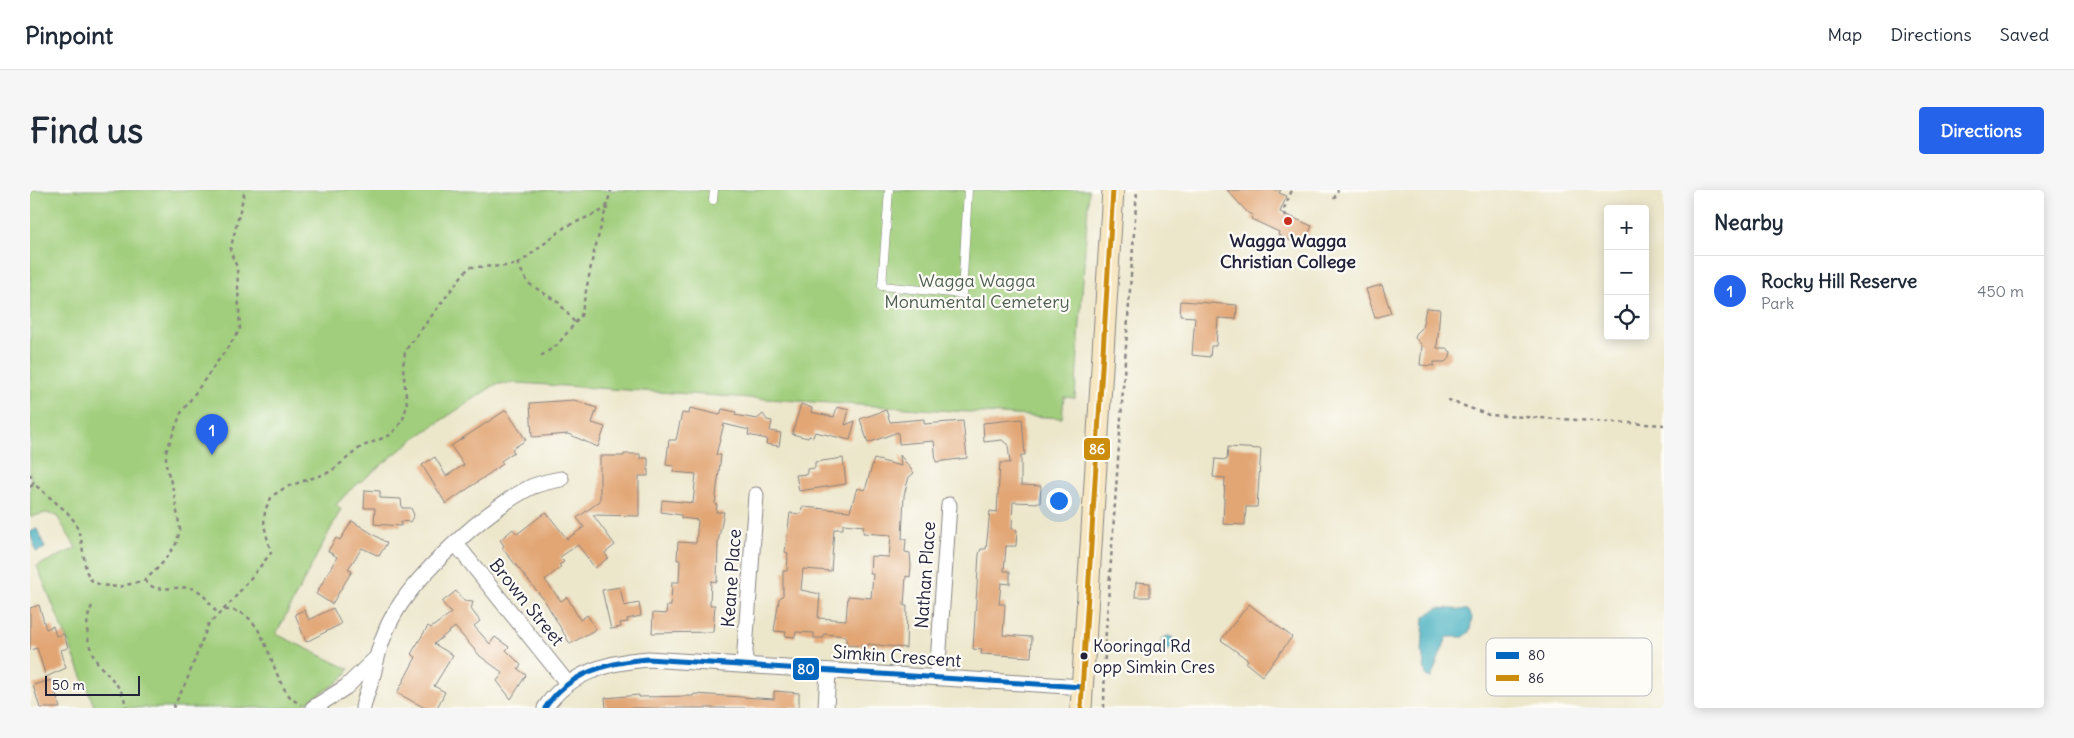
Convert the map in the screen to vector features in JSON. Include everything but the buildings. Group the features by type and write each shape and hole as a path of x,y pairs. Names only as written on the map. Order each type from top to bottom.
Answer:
{"main road":[{"path":"1080,708 1114,190"}],"street":[{"path":"363,708 372,676 374,660 388,626 402,602 434,565 486,517 523,492 540,484 561,479"},
{"name":"Keane Place","path":"744,665 756,494"},
{"name":"Nathan Place","path":"937,678 949,505"},
{"name":"Brown Street","path":"456,544 568,684"},
{"name":"Simkin Crescent","path":"545,708 556,694 568,684 604,665 648,659 1082,687"},
{"path":"314,707 346,686 374,660"},
{"path":"826,708 828,671"}],"lane":[{"path":"713,200 714,190"},
{"path":"889,190 882,286 962,294 968,190"}],"path":[{"path":"30,474 34,484 67,512 75,522 81,539 86,571 91,580 107,587 145,580 160,566 176,544 180,530 174,493 166,464 166,452 181,413 240,330 237,268 230,251 245,190"},
{"path":"540,356 557,345 581,316 593,256 608,208 611,190"},
{"path":"1104,708 1105,646 1137,190"},
{"path":"1286,217 1284,208 1292,190"},
{"path":"1334,199 1338,190"},
{"path":"174,708 188,680 208,625 271,553 264,525 265,510 272,496 286,487 330,472 360,447 390,435 403,419 407,405 403,368 406,351 470,268 510,266 518,263 529,258 566,227 608,208"},
{"path":"518,263 528,283 559,303 575,323"},
{"path":"1448,400 1489,415 1664,425"},
{"path":"30,487 34,484"},
{"path":"145,580 148,585 158,589 177,586 199,591 218,614"},
{"path":"92,606 87,617 92,652 98,664 113,678 120,689 126,708"},
{"path":"223,610 233,609 241,613 256,626 288,694 298,703 314,707"}],"green space":[{"name":"Wagga Wagga Monumental Cemetery","path":"30,190 1089,190 1075,398 1064,397 1062,418 518,383 496,384 415,438 349,491 336,505 341,509 276,634 349,669 340,681 301,708 95,708 37,566 76,548 57,516 46,513 30,517"}],"water":[{"path":"37,529 45,548 36,552 30,532"},
{"path":"1438,608 1467,610 1472,617 1470,631 1464,637 1447,637 1431,678 1426,676 1422,653 1424,617"},
{"path":"1165,636 1171,636 1175,643 1171,650 1165,650 1161,646 1161,640"}],"transit line":[{"name":"86","path":"1081,708 1113,190"},
{"name":"80","path":"545,708 554,696 577,678 618,663 648,659 1082,687"}],"place":[{"name":"Wagga Wagga Christian College","path":"1288,221"},
{"name":"Rocky Hill Reserve","path":"212,455"},
{"name":"Kooringal Rd opp Simkin Cres","path":"1084,656"}]}
